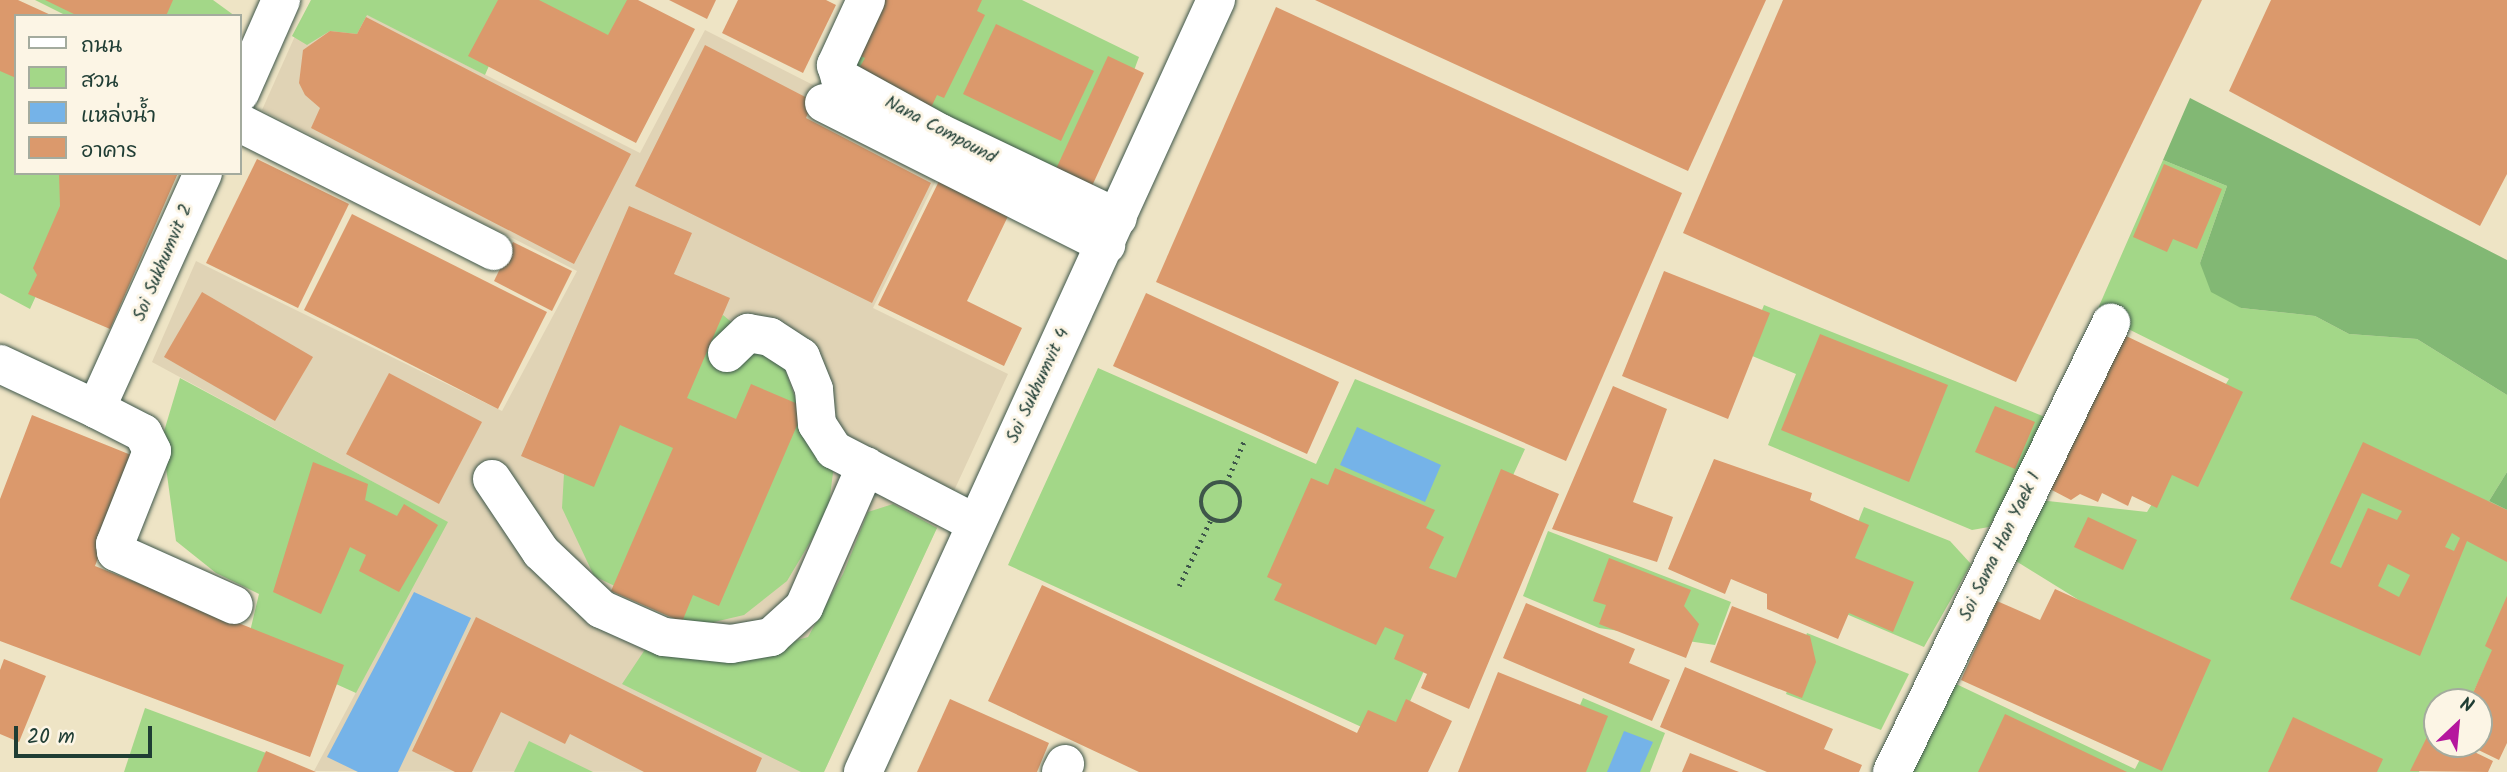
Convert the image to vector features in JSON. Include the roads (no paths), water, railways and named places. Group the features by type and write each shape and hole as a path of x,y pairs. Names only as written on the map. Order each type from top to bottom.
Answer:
{"street":[{"path":"242,88 281,0"},
{"name":"Nana Compound","path":"866,0 836,65 840,78 1112,231"},
{"name":"Soi Sukhumvit 4","path":"863,772 1216,0"},
{"path":"824,103 1112,231"},
{"path":"242,124 493,251"},
{"name":"Soi Sukhumvit 2","path":"96,409 126,352 203,175"},
{"name":"Soi Sama Han Yaek 1","path":"1892,772 2111,323"},
{"path":"727,353 748,333 770,337 801,357 814,390 817,424 834,450 975,523"},
{"path":"0,365 143,433 152,452 115,544 116,552 234,605"},
{"path":"492,479 541,552 601,609 664,636 731,644 771,636 804,607 866,466"}],"water":[{"path":"1357,427 1441,465 1425,502 1340,465"},
{"path":"414,592 471,618 398,772 358,772 327,757"},
{"path":"1624,731 1653,742 1640,772 1607,772"}]}
